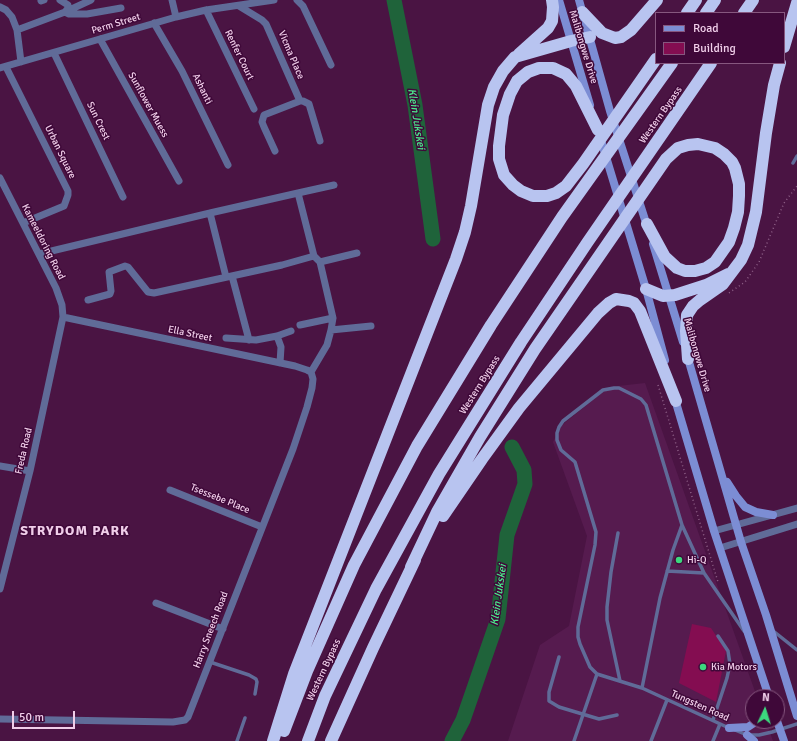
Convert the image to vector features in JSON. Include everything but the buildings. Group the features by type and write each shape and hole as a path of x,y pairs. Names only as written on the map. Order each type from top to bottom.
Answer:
{"highway":[{"path":"273,741 294,674 456,259 465,232 471,206 488,105 494,87 503,71 515,57 548,28 552,21 552,0"},
{"path":"581,6 602,33 615,38 621,37 631,30 657,0"},
{"path":"688,12 696,0"},
{"path":"707,12 715,0"},
{"path":"745,12 753,0"},
{"path":"785,44 797,3"},
{"path":"515,57 590,37"},
{"path":"598,132 576,86 566,74 553,68 539,68 528,72 517,81 510,94 503,115 499,146 500,159 504,175 512,185 533,196 547,196 556,193 566,186 583,164 655,59"},
{"name":"Western Bypass","path":"280,741 307,671 354,565 417,446 491,326 562,217 671,64"},
{"name":"Western Bypass","path":"308,741 324,696 376,589 439,474 521,342 710,64"},
{"path":"688,359 686,331 687,315 693,306 700,300 724,284 745,252 756,212 767,126 774,85 780,64"},
{"path":"331,741 437,512 480,437 535,349 666,159 678,148 698,144 715,148 728,157 737,174 739,196 738,212 729,242 716,262 706,268 695,271 685,271 677,268 665,257 647,224"},
{"path":"646,289 663,296 676,295 706,285 732,272"},
{"path":"411,567 482,459 519,408 598,313 609,303 616,300 629,301 634,303 640,311 676,401"}],"main road":[{"name":"Malibongwe Drive","path":"559,0 646,289 676,401 714,531 766,689"},
{"name":"Malibongwe Drive","path":"581,6 610,111 669,295 741,542 770,628 797,716"},
{"path":"722,475 745,507 756,512 773,515"},
{"path":"729,728 745,727"},
{"path":"780,730 784,741"},
{"path":"747,735 754,741"}],"street":[{"path":"60,0 68,5 65,12"},
{"path":"17,30 65,12 91,0"},
{"path":"172,0 176,17"},
{"name":"Perm Street","path":"3,67 176,17 206,10 274,0"},
{"path":"297,0 303,6 331,66"},
{"name":"Vicma Place","path":"239,6 266,24 300,101 309,104 320,141"},
{"path":"0,7 6,10 12,17 17,30 22,62"},
{"path":"65,12 69,14 87,14 121,8"},
{"name":"Renfer Court","path":"206,10 254,109"},
{"name":"Ashanti","path":"154,23 182,71 228,165"},
{"name":"Sunflower Muess","path":"100,39 179,181"},
{"name":"Sun Crest","path":"54,53 123,196"},
{"name":"Urban Square","path":"3,67 68,191 67,202 60,209 23,223"},
{"path":"275,151 262,122 264,115 300,101"},
{"name":"Kameeldoring Road","path":"0,178 56,288 62,305 63,317"},
{"path":"38,254 334,185"},
{"path":"298,193 314,256 320,262 333,318 327,345 311,372"},
{"path":"210,213 249,340"},
{"path":"320,262 356,253"},
{"path":"88,300 110,294 110,272 125,266 128,267 150,293 229,277 314,256"},
{"name":"Ella Street","path":"63,317 280,363 311,372"},
{"name":"Freda Road","path":"0,589 30,471 63,317"},
{"path":"300,325 333,318"},
{"path":"331,330 371,326"},
{"path":"226,338 256,340 277,336 291,331"},
{"path":"277,336 281,347 280,363"},
{"name":"Harry Sneech Road","path":"0,719 173,722 184,720 189,714 210,662 293,449 303,421 312,388 313,379 311,372"},
{"path":"0,466 30,471"},
{"name":"Tsessebe Place","path":"170,490 262,527"},
{"path":"714,531 797,508"},
{"path":"720,548 797,524"},
{"path":"156,603 223,629"}],"lane":[{"path":"793,163 797,156"},
{"path":"574,741 597,674 590,667 578,637 578,628 595,545 596,532 575,462 561,450 558,444 557,433 563,421 597,394 607,388 619,388 641,399 646,405 682,525 704,573 750,639"},
{"path":"642,688 660,598 667,570 682,525"},
{"path":"618,533 611,572 607,620 620,681"},
{"path":"667,570 704,573"},
{"path":"770,628 797,650"},
{"path":"713,720 730,664 728,651 718,636"},
{"path":"559,657 549,692 550,701 559,707 599,719 617,715"},
{"path":"210,662 249,675 256,679 255,694"},
{"name":"Tungsten Road","path":"597,674 642,688 747,735 759,735 797,724"},
{"path":"651,741 667,700"},
{"path":"237,741 245,718"},
{"path":"713,741 720,724"}],"path":[{"path":"656,379 719,586"}],"shaded area":[{"path":"645,383 754,689 745,689 745,729 769,729 773,741 508,741 540,645 569,626 587,536 553,442 562,425 609,387"}],"waterway":[{"name":"Klein Jukskei","path":"394,0 415,105 433,239"},
{"name":"Klein Jukskei","path":"452,741 463,720 498,619 507,535 525,484 524,470 512,447"}],"place":[{"name":"Hi-Q","path":"679,560"},
{"name":"Kia Motors","path":"703,667"}],"district":[{"name":"STRYDOM PARK","path":"75,531"}]}
